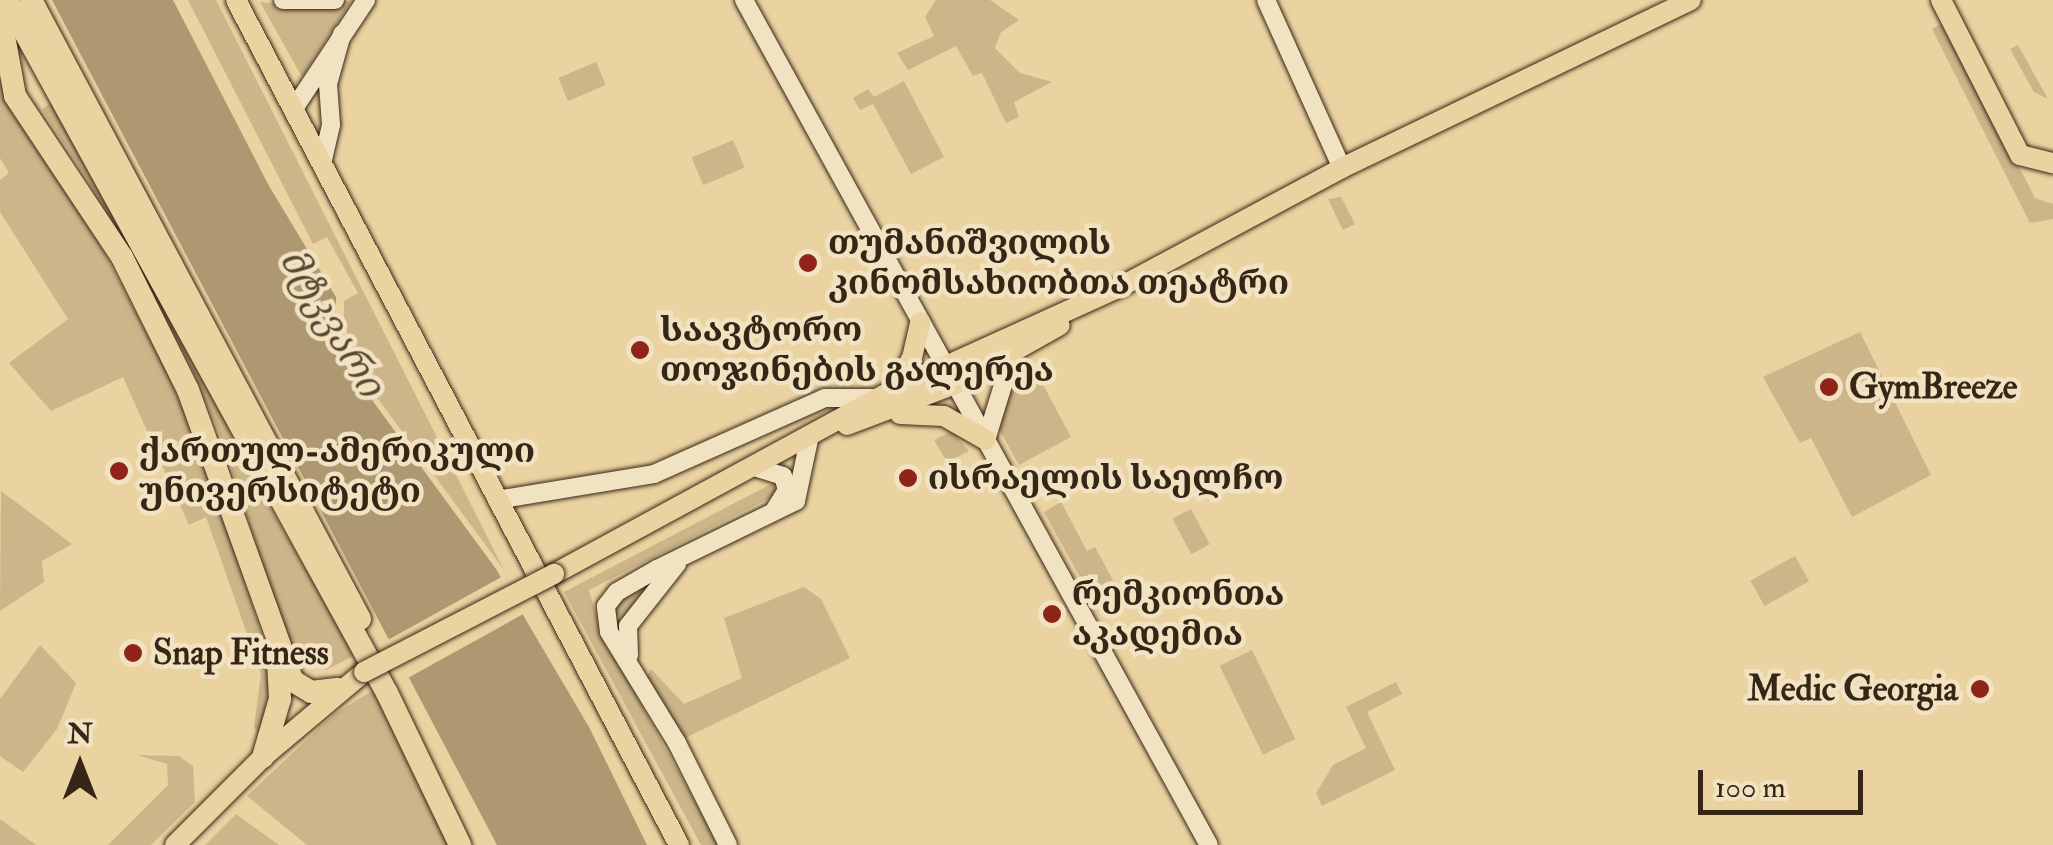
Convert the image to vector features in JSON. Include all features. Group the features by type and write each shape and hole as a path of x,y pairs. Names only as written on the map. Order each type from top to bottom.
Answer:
{"highway":[{"path":"7,0 278,505 386,693 460,845"},
{"path":"23,0 25,91 36,121"},
{"path":"31,0 398,689 474,845"},
{"path":"0,14 11,87 122,257 175,361 276,643 301,690 337,690"},
{"path":"36,121 40,96 60,95"},
{"path":"263,756 280,699 276,643"}],"main road":[{"path":"236,0 679,845"},
{"path":"283,0 335,0"},
{"path":"293,110 320,81 342,34 366,0"},
{"path":"744,0 1209,845"},
{"path":"1266,0 1342,168"},
{"path":"883,402 949,374 1120,287 1342,168 1691,0"},
{"path":"1941,0 2020,155 2053,164"},
{"path":"320,81 331,124 322,164"},
{"path":"174,845 263,756 337,690 364,672 883,402 949,374 1012,356 1120,287"},
{"path":"883,402 912,358 920,322"},
{"path":"986,440 1012,356"},
{"path":"497,500 654,474 825,398 883,402 940,415 986,440"},
{"path":"728,845 632,666 607,628 606,610 617,592 796,501 803,487 809,440"},
{"path":"754,467 783,476 787,490 774,512"},
{"path":"632,666 628,626 686,554"},
{"path":"606,610 616,624 628,626"}],"shaded area":[{"path":"188,0 216,0 504,570 373,392 344,325 344,301 358,293 327,237 313,244"},
{"path":"352,0 302,77 260,2 319,8"},
{"path":"936,0 990,0 1019,20 1001,32 995,48 1020,73 1052,82 1014,102 1019,117 1006,123 982,73 973,76 956,46 908,70 897,53 934,36 925,17"},
{"path":"1944,22 2035,198 2053,204 2053,219 2030,223 1932,29"},
{"path":"0,23 9,72 166,370 205,460 273,669 260,735 254,727 261,674 206,517 189,525 123,377 51,411 9,363 68,319 0,212 0,180 9,173 0,158"},
{"path":"2018,45 2048,99 2034,92 2010,49"},
{"path":"596,62 606,85 568,101 558,78"},
{"path":"904,81 944,157 911,174 873,104 860,110 853,98 868,89 874,97"},
{"path":"53,102 191,354 255,481 355,655 326,670 291,654 224,444 187,358 122,234 42,109"},
{"path":"733,140 745,168 703,185 692,158"},
{"path":"1341,197 1355,224 1343,230 1328,199"},
{"path":"1860,332 1931,475 1852,517 1811,438 1800,443 1763,377"},
{"path":"1032,364 1071,437 1019,465 998,427 1013,374"},
{"path":"952,431 969,451 947,462 934,440"},
{"path":"773,483 776,495 589,590 601,632 719,845 701,845 564,592"},
{"path":"1,491 72,544 42,561 44,582 0,611"},
{"path":"1061,502 1087,551 1095,547 1116,586 1090,595 1044,512"},
{"path":"1191,509 1210,544 1191,554 1172,519"},
{"path":"1795,556 1809,581 1764,606 1750,581"},
{"path":"659,579 623,618 613,613 616,600"},
{"path":"804,587 821,599 850,658 681,740 645,680 651,669 684,704 742,678 724,618"},
{"path":"40,645 76,683 57,729 23,772 0,756 0,699"},
{"path":"1252,650 1295,739 1263,755 1220,666"},
{"path":"1396,682 1402,694 1367,712 1395,770 1322,806 1316,793 1333,765 1366,748 1346,707"},
{"path":"374,690 451,845 307,845 247,796 334,714"},
{"path":"137,755 179,756 193,766 195,802 151,845 108,845 168,785 167,764"},
{"path":"236,814 279,845 205,845"},
{"path":"0,819 36,845 0,845"}],"water":[{"name":"მტკვარი","path":"52,0 173,0 269,186 336,297 336,325 364,389 496,569 589,727 647,845 497,845"}],"pier":[{"path":"505,575 526,613 406,679 385,641"}],"place":[{"name":"თუმანიშვილის კინომსახიობთა თეატრი","path":"808,263"},
{"name":"საავტორო თოჯინების გალერეა","path":"640,350"},
{"name":"GymBreeze","path":"1829,387"},
{"name":"ქართულ-ამერიკული უნივერსიტეტი","path":"119,471"},
{"name":"ისრაელის საელჩო","path":"908,478"},
{"name":"რემკიონთა აკადემია","path":"1052,614"},
{"name":"Snap Fitness","path":"133,653"},
{"name":"Medic Georgia","path":"1980,689"}]}
